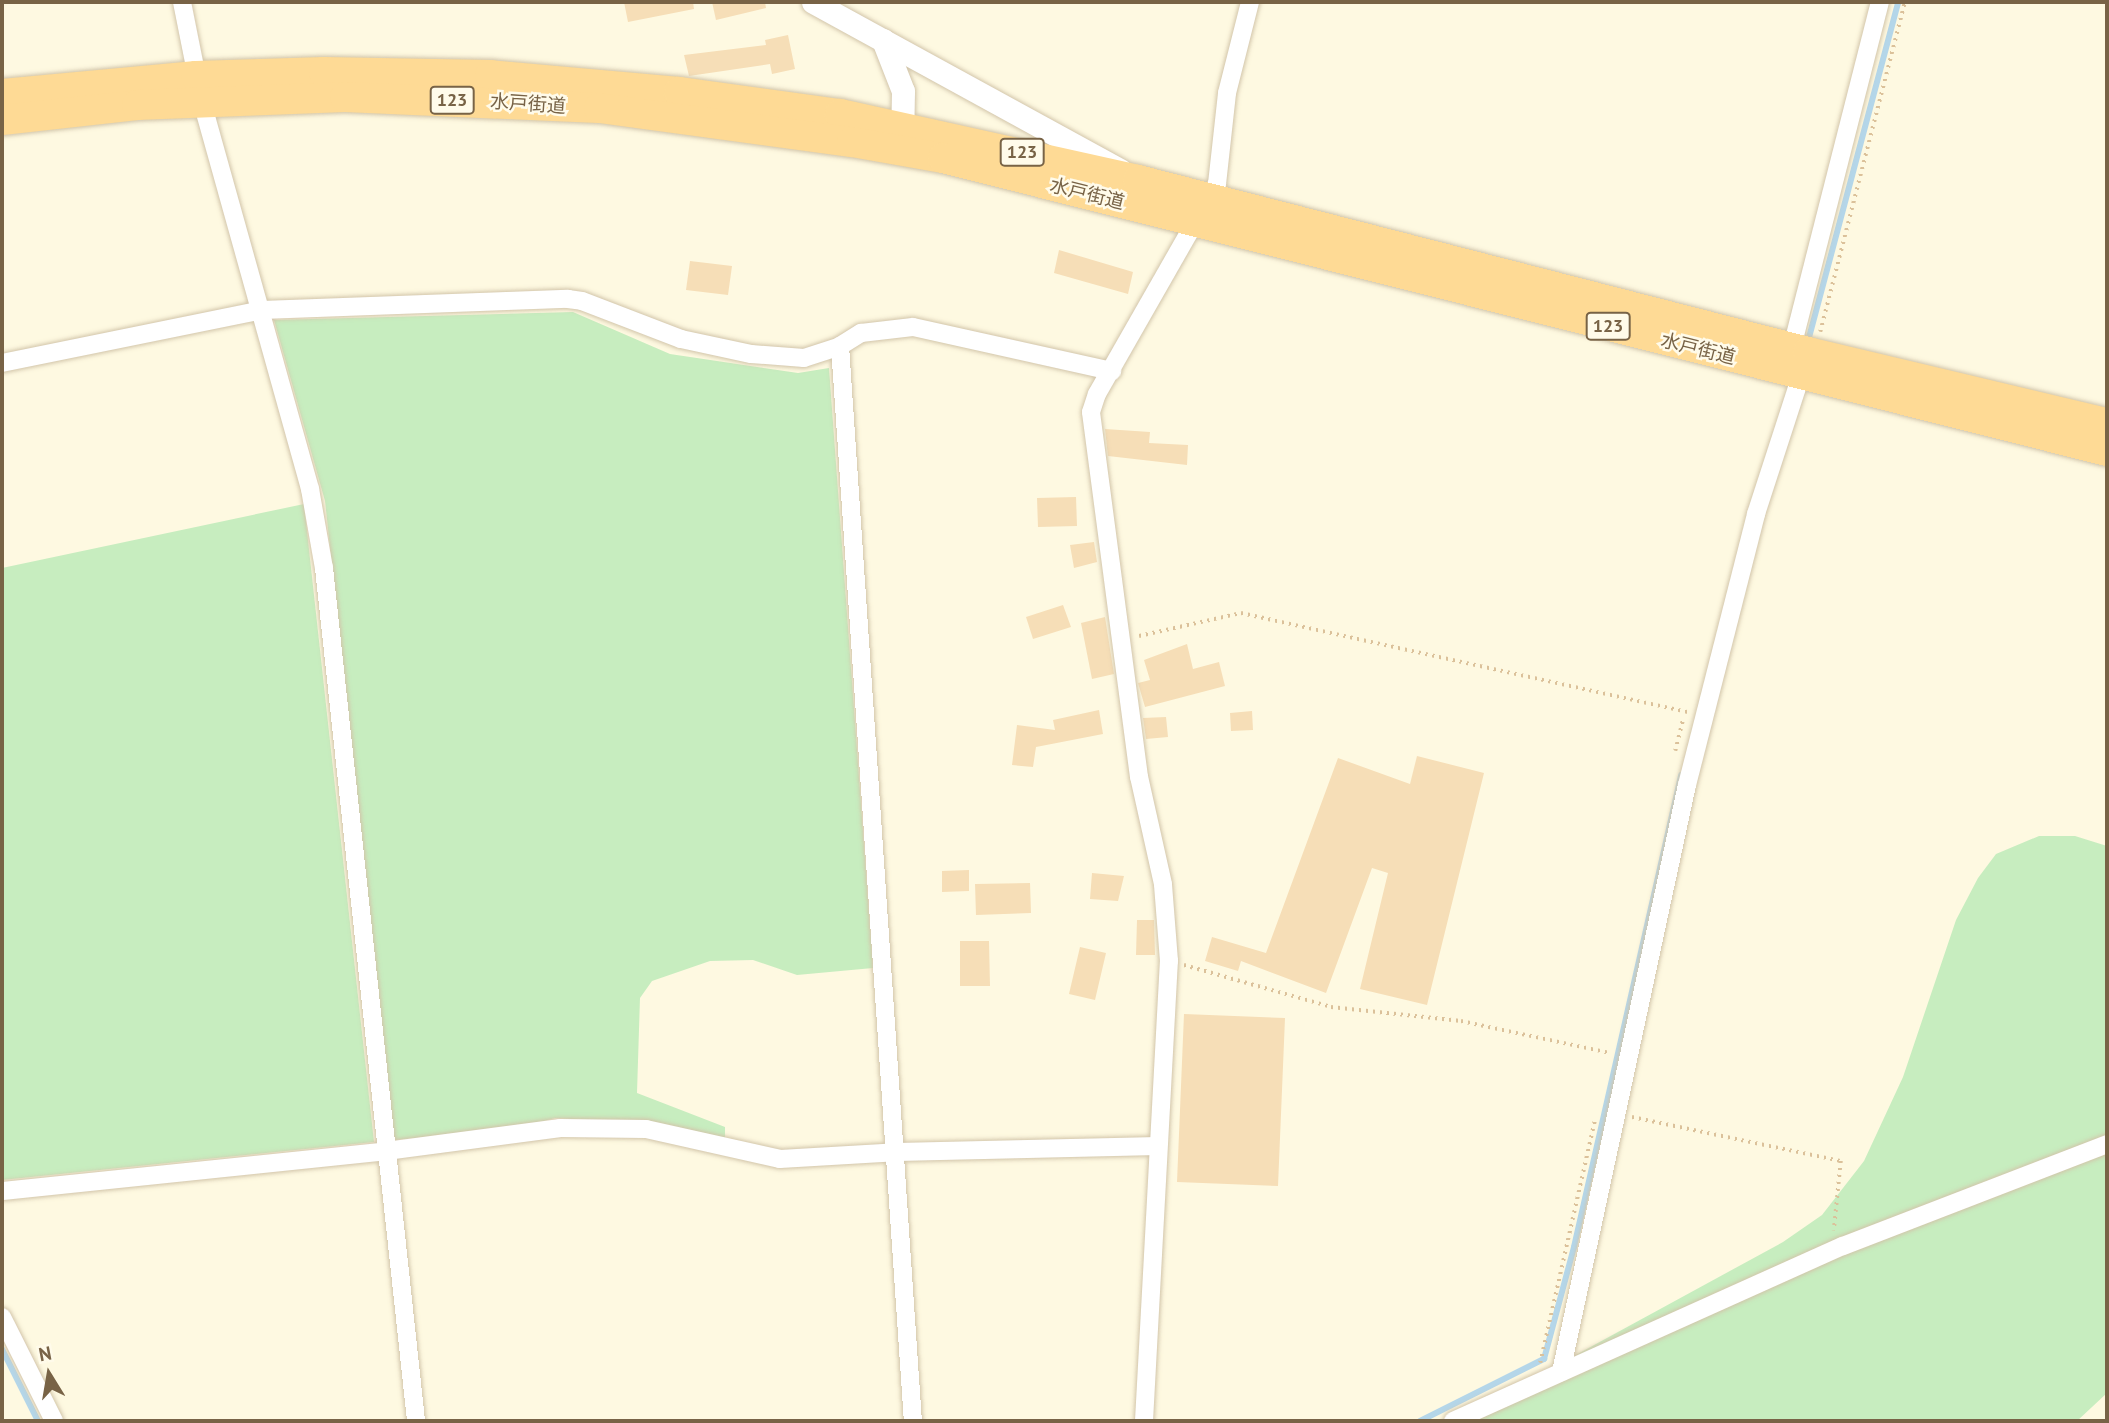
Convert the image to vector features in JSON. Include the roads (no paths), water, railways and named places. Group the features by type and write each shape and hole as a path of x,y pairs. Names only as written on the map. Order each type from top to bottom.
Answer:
{"highway":[{"name":"水戸街道","path":"2,120 324,72 490,75 679,92 903,138 1138,180 1203,212"},
{"name":"水戸街道","path":"2,94 199,89"},
{"name":"水戸街道","path":"903,138 1804,357 2107,423"},
{"name":"水戸街道","path":"1804,357 2107,451"}],"street":[{"path":"182,2 199,89 310,489 324,568 416,1421"},
{"path":"813,2 1138,180"},
{"path":"1144,1421 1169,961 1163,884 1139,777 1091,436 1097,394 1203,212 1220,167 1227,93 1250,2"},
{"path":"1561,1372 1705,716 1756,514 1804,357 1880,2"},
{"path":"883,40 901,77 903,138"},
{"path":"2,363 262,310 568,299 681,339 751,354 804,358 840,346 861,334 913,327 1112,371"},
{"path":"840,346 897,1152 913,1421"},
{"path":"2,1191 386,1152 560,1128 646,1129 780,1159 897,1152 1158,1146"},
{"path":"1453,1421 1832,1251 2107,1144"},
{"path":"2,1317 54,1421"}],"waterway":[{"path":"1807,345 1898,2"},
{"path":"1420,1421 1544,1359 1574,1247 1681,775"},
{"path":"2,1349 38,1421"}]}
